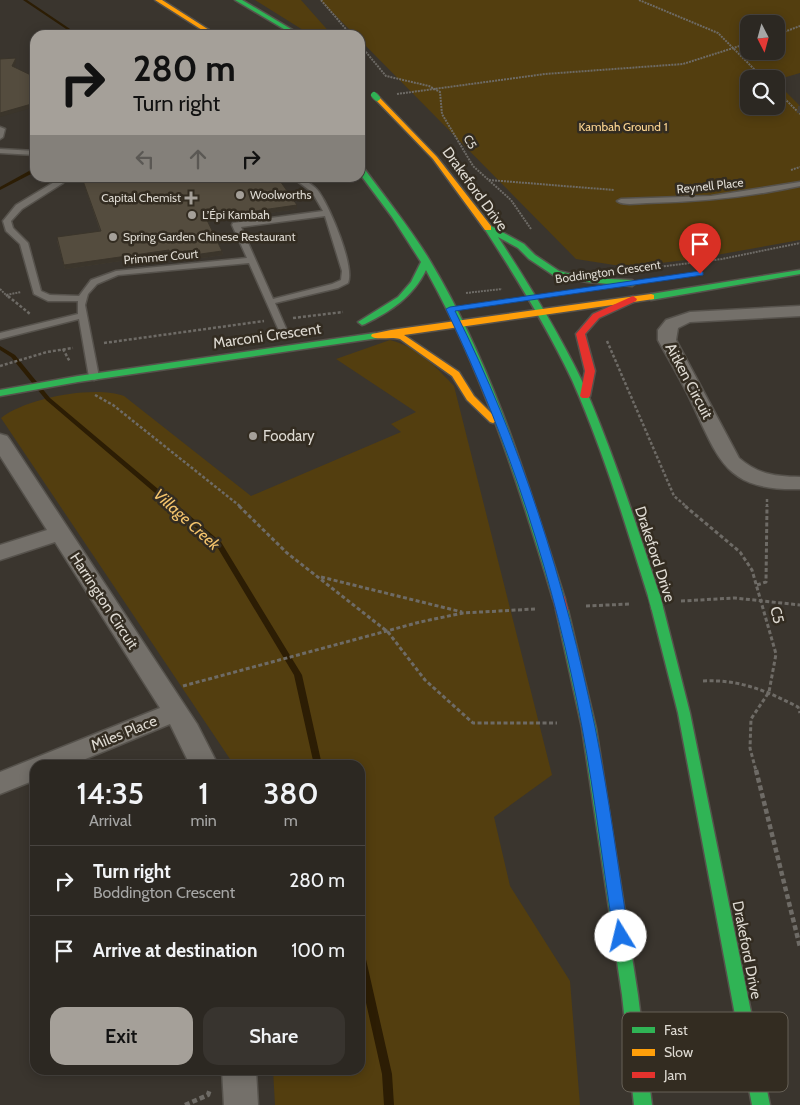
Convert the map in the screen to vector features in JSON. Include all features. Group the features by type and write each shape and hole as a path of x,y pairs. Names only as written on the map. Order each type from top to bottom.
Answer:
{"main road":[{"path":"158,0 206,30"},
{"path":"238,0 289,30"},
{"name":"Drakeford Drive","path":"377,95 435,158 489,229 523,286 525,298 539,313 562,351 584,398 618,487 656,601 684,713 743,1012"},
{"path":"365,176 400,221 426,261 444,296 446,310 458,325 503,430 531,506 561,604 591,742 632,1012"},
{"name":"Boddington Crescent","path":"489,229 521,246 532,257 556,273 587,280 636,283 576,291"},
{"path":"401,316 357,322 399,304 419,280 426,261"},
{"path":"539,313 800,272"},
{"name":"Boddington Crescent","path":"525,298 548,294"},
{"path":"584,398 590,371 580,334 585,323 596,314 633,299"},
{"path":"446,310 468,306"},
{"name":"Marconi Crescent","path":"0,393 94,377 539,313"},
{"path":"391,333 403,337 433,356 456,374 470,398 503,430"},
{"path":"77,363 96,360"},
{"path":"642,1092 644,1105"},
{"name":"Drakeford Drive","path":"758,1092 761,1105"}],"street":[{"name":"Aitken Circuit","path":"800,311 690,317 679,319 668,326 666,333 667,340 698,395 728,458 743,471 755,478 777,484 800,483"},
{"name":"Harrington Circuit","path":"0,440 188,731 202,760"},
{"path":"0,553 60,533"},
{"name":"Miles Place","path":"54,760 169,702"},
{"path":"0,783 30,771"},
{"path":"227,1075 241,1105"}],"lane":[{"path":"0,128 2,129 0,137"},
{"path":"0,150 30,153"},
{"path":"270,302 335,286 345,281 346,271 328,213 315,191 302,182"},
{"path":"59,183 17,209 7,221 9,229 24,243 37,292 48,298 82,299 88,346 96,360 94,377"},
{"name":"Reynell Place","path":"621,202 666,202 729,197 800,184"},
{"path":"284,333 236,225 328,213"},
{"name":"Primmer Court","path":"82,299 94,282 116,273 251,260"},
{"path":"0,336 83,315"}],"path":[{"path":"321,0 347,30"},
{"path":"639,0 718,33 755,70"},
{"path":"785,31 800,26"},
{"path":"377,95 546,74 667,67 683,64 740,46"},
{"path":"365,51 386,76 437,89"},
{"name":"C5","path":"437,89 442,94 442,114 473,166 512,200 533,232"},
{"path":"785,99 800,114"},
{"path":"722,259 800,243"},
{"path":"444,296 523,286"},
{"path":"0,366 25,358 88,346 346,311"},
{"name":"C5","path":"605,336 674,496 740,552 752,570 762,601 776,654 769,692 750,719 750,748 800,947"},
{"path":"91,393 113,405 235,502 287,552 388,632 425,680 473,723 557,723"},
{"path":"757,586 766,582 767,482"},
{"path":"319,576 463,612"},
{"path":"735,598 800,604"},
{"path":"169,702 286,656 388,632 420,622"},
{"path":"705,689 703,681 741,681 769,692 798,707 800,712"},
{"path":"185,1105 208,1095 227,1075"}],"green space":[{"path":"255,0 301,0 328,30 303,30"},
{"name":"Kambah Ground 1","path":"320,0 800,0 800,73 785,77 785,70 740,70 740,115 785,115 785,91 800,106 800,240 694,259 627,267 576,259 365,45 365,30 350,30"},
{"path":"390,340 418,352 454,386 552,775 494,817 510,886 570,981 580,1105 275,1105 273,1075 365,1075 365,760 231,760 1,418 27,405 61,395 96,392 124,396 251,496 401,432 391,424 416,412 336,359"}],"building":[{"path":"16,58 12,66 30,75 30,104 0,113 0,59"},
{"path":"83,182 281,182 297,205 206,218 222,251 172,258 169,250 64,265 57,237 101,231"}],"waterway":[{"name":"Village Creek","path":"25,0 70,30"},
{"name":"Village Creek","path":"0,189 30,173"},
{"name":"Village Creek","path":"0,348 13,356 48,399 219,544 298,675 317,760"},
{"name":"Village Creek","path":"365,977 387,1074 389,1105"}],"traffic: fast":[{"path":"238,0 289,30"},
{"path":"374,95 377,98"},
{"path":"365,176 419,252 449,304 469,344 503,428 559,599"},
{"path":"488,228 545,320 576,380 602,441 654,596"},
{"path":"489,229 521,246 532,257 556,273 587,280 632,283"},
{"path":"362,322 384,311 401,299 415,283 426,261"},
{"path":"651,297 800,272"},
{"path":"0,393 78,379 375,336"},
{"path":"654,596 657,607"},
{"path":"657,607 684,713 743,1012"},
{"path":"562,610 589,728 632,1012"},
{"path":"641,1092 643,1105"},
{"path":"758,1092 761,1105"}],"traffic: slow":[{"path":"158,0 206,30"},
{"path":"377,98 435,158 488,228"},
{"path":"375,336 651,297"},
{"path":"391,333 403,337 456,374 470,398 493,420"}],"traffic: jam":[{"path":"585,396 590,371 580,334 596,316 633,299"},
{"path":"559,599 562,610"}],"place":[{"name":"Woolworths","path":"240,195"},
{"name":"Capital Chemist","path":"191,198"},
{"name":"L’Épi Kambah","path":"192,215"},
{"name":"Spring Garden Chinese Restaurant","path":"113,237"},
{"name":"Foodary","path":"253,436"}],"route":[{"path":"621,936 589,728 562,610 531,506 503,430 472,354 450,309 700,274"}]}
